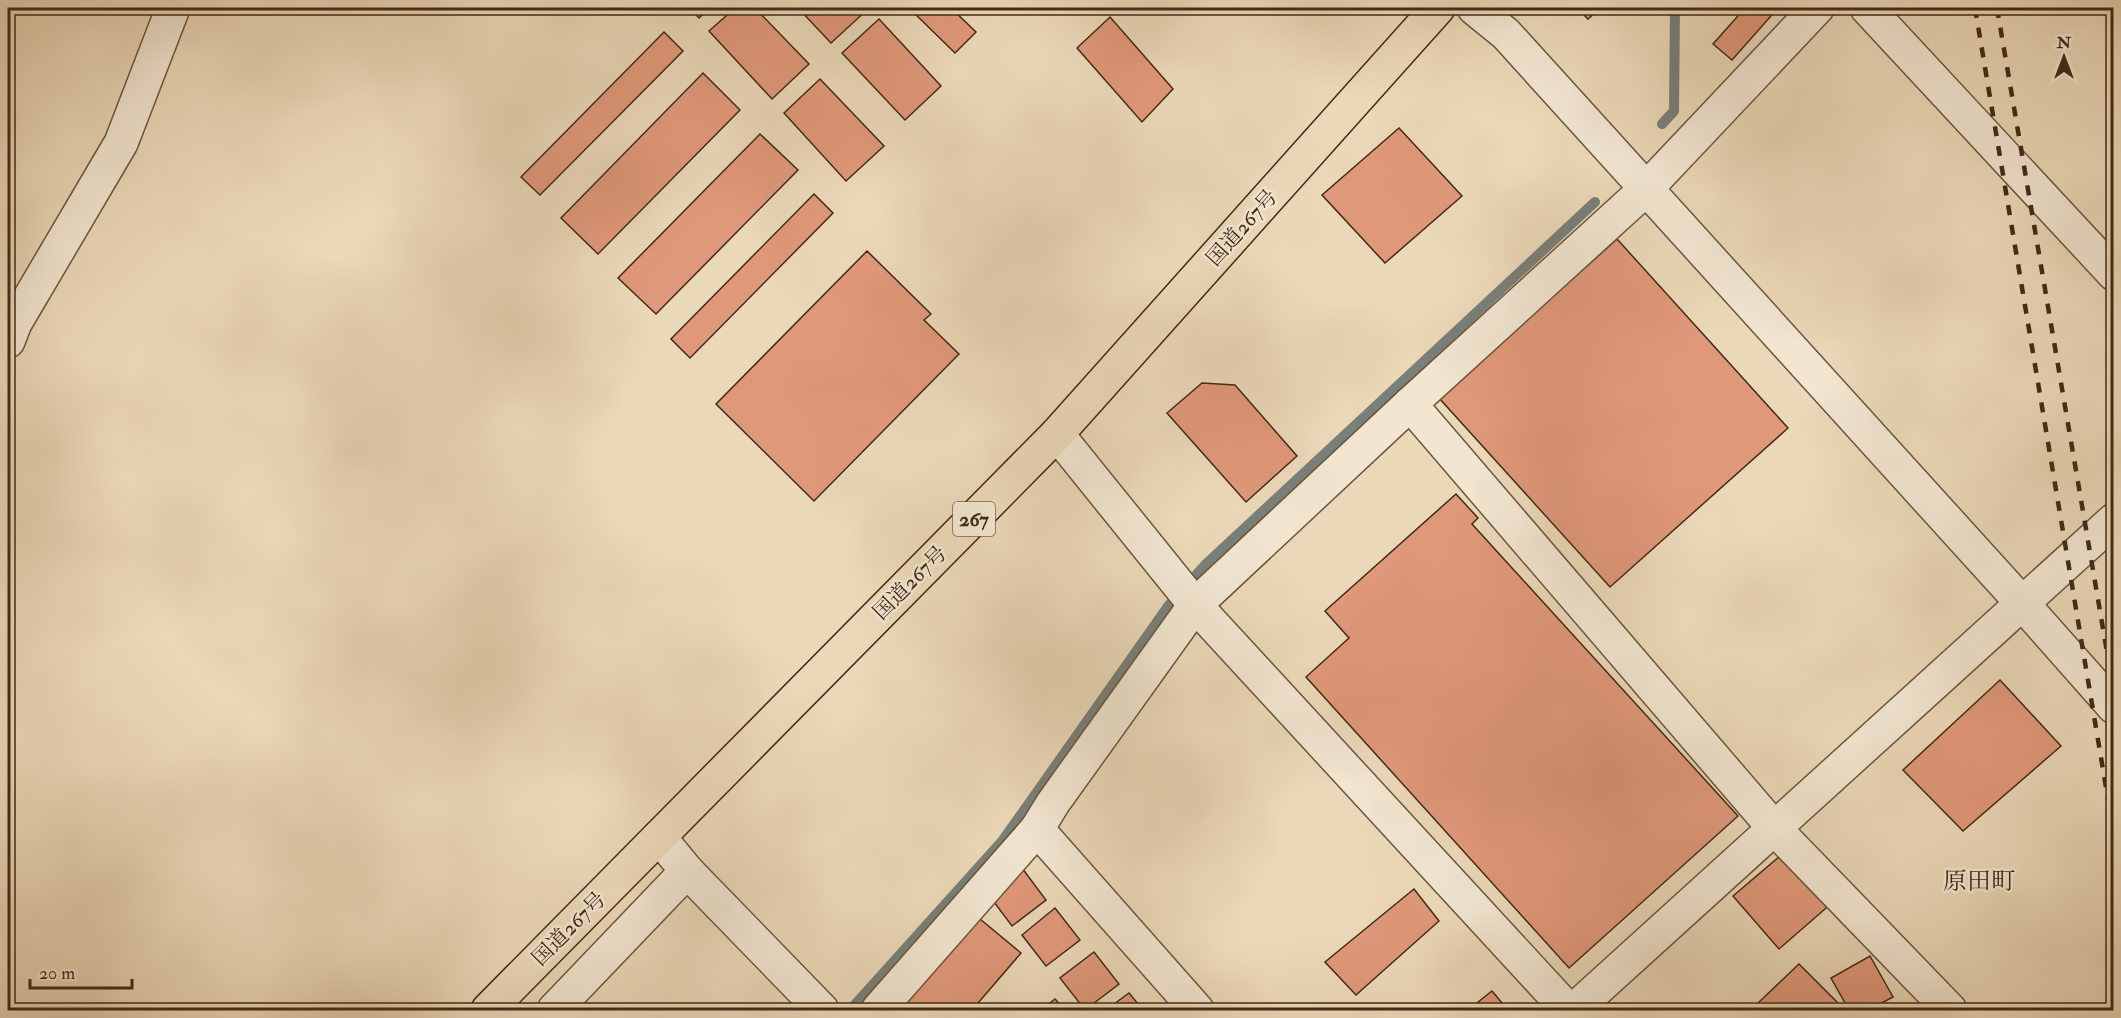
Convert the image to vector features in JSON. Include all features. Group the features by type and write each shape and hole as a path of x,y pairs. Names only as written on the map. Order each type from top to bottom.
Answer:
{"highway":[{"name":"国道267号","path":"488,1011 1057,434 1438,8"}],"street":[{"path":"8,341 15,323 121,143 173,8"},
{"path":"1474,8 1506,34 2114,707"},
{"path":"878,1011 1037,830 1187,595 1410,404 1646,189 1817,8"},
{"path":"1868,8 2114,274"},
{"path":"1410,404 1775,829 1950,1011"},
{"path":"1057,434 1187,595 1568,1011"},
{"path":"1574,1011 2114,520"},
{"path":"1037,830 1197,1011"},
{"path":"660,837 687,871 822,1011"},
{"path":"554,1011 687,871"}],"building":[{"path":"690,8 710,8 699,18"},
{"path":"735,8 755,8 809,64 772,99 709,31"},
{"path":"798,8 867,8 868,9 831,43"},
{"path":"909,8 951,8 976,32 955,53"},
{"path":"1577,8 1600,8 1588,19"},
{"path":"1745,8 1778,8 1732,60 1713,44"},
{"path":"1110,17 1173,89 1142,122 1077,48"},
{"path":"879,19 941,86 905,120 842,53"},
{"path":"664,32 683,51 540,195 521,177"},
{"path":"703,73 740,110 598,254 561,218"},
{"path":"820,79 884,146 846,181 784,113"},
{"path":"1399,128 1462,196 1385,263 1322,195"},
{"path":"760,134 798,170 656,314 618,278"},
{"path":"814,194 833,213 690,358 671,339"},
{"path":"1617,239 1788,428 1610,587 1439,398"},
{"path":"867,251 931,314 924,320 959,354 814,501 716,404"},
{"path":"1202,383 1235,385 1297,456 1246,502 1167,413"},
{"path":"1456,494 1478,518 1472,524 1738,816 1569,968 1306,677 1349,638 1325,611"},
{"path":"2000,680 2061,746 1963,831 1903,770"},
{"path":"1787,850 1833,902 1779,949 1733,896"},
{"path":"1022,868 1046,900 1012,926 988,894"},
{"path":"1414,889 1439,921 1356,995 1325,962"},
{"path":"1055,908 1080,940 1046,966 1022,935"},
{"path":"974,914 1021,953 972,1010 905,1010 898,1004"},
{"path":"1094,952 1119,984 1085,1010 1060,978"},
{"path":"1870,956 1893,997 1869,1010 1849,1010 1831,978"},
{"path":"1799,964 1840,1005 1835,1010 1763,1010 1757,1004"},
{"path":"1492,991 1508,1010 1468,1010"},
{"path":"1129,993 1143,1010 1106,1010"},
{"path":"1055,999 1065,1010 1041,1010"}],"waterway":[{"path":"1662,124 1674,111 1675,8"},
{"path":"850,1010 1003,840 1169,605 1205,565 1595,202"}],"railway":[{"path":"1975,8 2114,835"},
{"path":"1997,8 2114,693"}],"district":[{"name":"原田町","path":"1979,881"}]}
